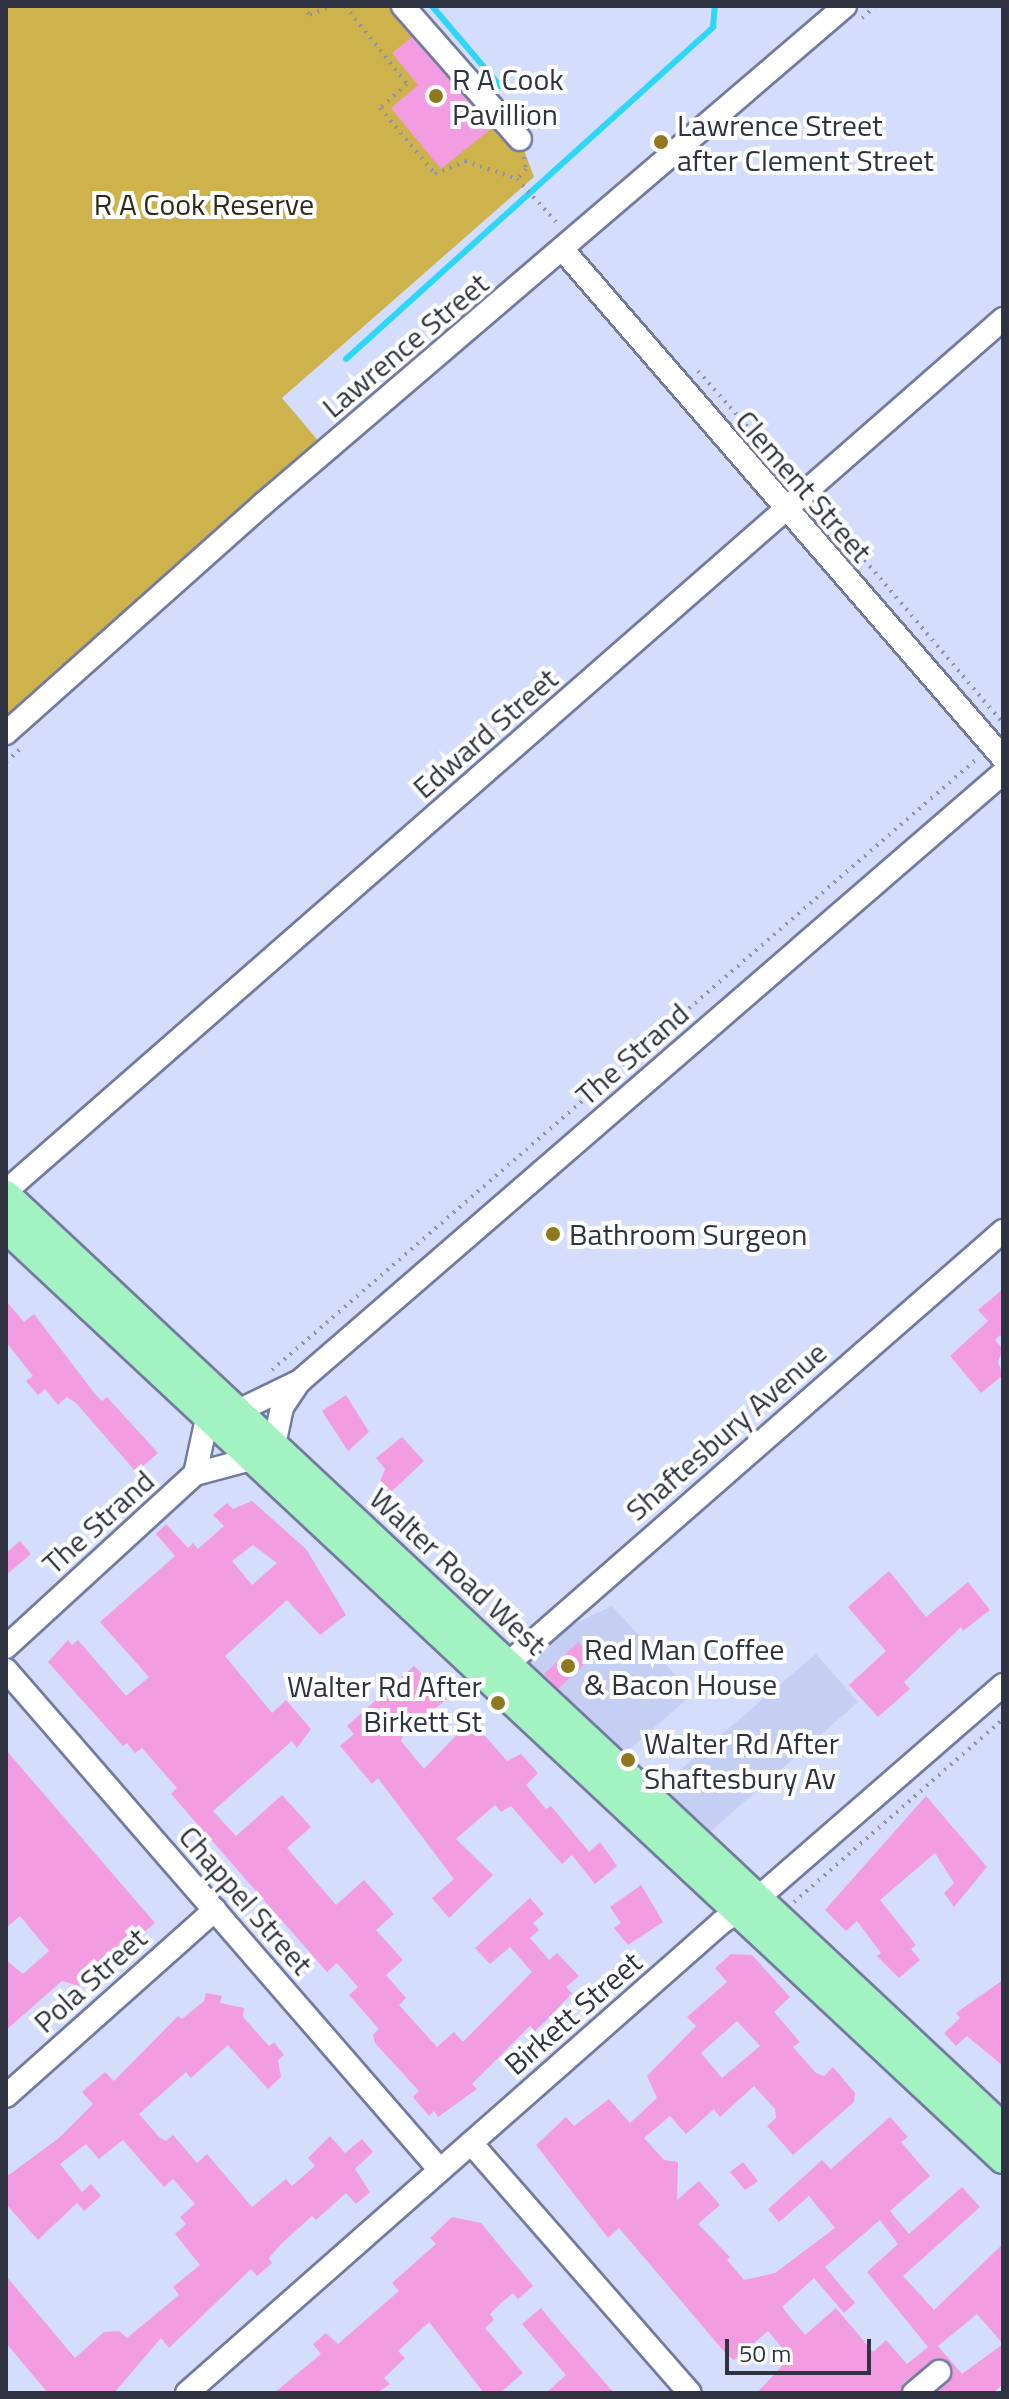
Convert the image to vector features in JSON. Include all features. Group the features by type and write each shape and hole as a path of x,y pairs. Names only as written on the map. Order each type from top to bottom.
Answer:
{"main road":[{"name":"Walter Road West","path":"6,1193 238,1411 265,1452"},
{"name":"Walter Road West","path":"6,1228 208,1414 265,1452 748,1904 1003,2128"},
{"name":"Walter Road West","path":"748,1904 1003,2159"}],"street":[{"path":"403,6 520,139"},
{"name":"Lawrence Street","path":"6,733 263,504 845,6"},
{"name":"Clement Street","path":"568,246 784,511 997,751"},
{"name":"Edward Street","path":"6,1193 1003,319"},
{"name":"The Strand","path":"6,1647 195,1474 265,1452 282,1407 300,1381 1003,773"},
{"name":"Shaftesbury Avenue","path":"498,1671 1003,1231"},
{"name":"The Strand","path":"238,1411 300,1381"},
{"name":"The Strand","path":"195,1474 208,1414"},
{"name":"Chappel Street","path":"6,1670 440,2170"},
{"name":"Birkett Street","path":"188,2393 471,2143 1003,1685"},
{"name":"Pola Street","path":"6,2096 215,1910"},
{"path":"471,2143 690,2393"},
{"path":"914,2393 939,2372"}],"path":[{"path":"302,6 310,15 332,6"},
{"path":"345,6 407,84 380,108 435,174 465,161 517,179 568,246"},
{"path":"517,179 526,169 520,139"},
{"path":"268,1374 997,751"},
{"path":"790,1906 1003,1719"}],"shaded area":[{"path":"612,1606 693,1694 626,1752 518,1651"},
{"path":"816,1654 858,1702 710,1832 660,1787"}],"green space":[{"name":"R A Cook Reserve","path":"6,6 403,6 520,139 534,177 282,398 326,450 6,733"}],"building":[{"name":"R A Cook Pavillion","path":"412,37 492,128 441,169 391,108 418,85 392,53"},
{"path":"1003,1289 1003,1339 1000,1335 995,1340 1003,1349 998,1362 1003,1375 981,1393 950,1356 988,1321 978,1310"},
{"path":"6,1301 24,1322 34,1314 95,1394 102,1401 107,1397 158,1453 136,1472 76,1403 67,1397 58,1405 45,1389 38,1395 26,1381 33,1376 6,1342"},
{"path":"346,1395 369,1432 348,1451 322,1411"},
{"path":"402,1437 424,1461 388,1495 379,1484 385,1469 376,1458"},
{"path":"252,1501 306,1549 346,1615 320,1635 287,1600 225,1656 272,1713 286,1700 311,1729 297,1748 292,1741 213,1811 236,1836 282,1795 311,1827 287,1848 336,1905 364,1880 394,1914 376,1930 403,1960 386,1975 406,1998 399,2005 437,2047 454,2032 463,2042 532,1972 510,1947 490,1964 475,1948 530,1898 544,1914 533,1923 539,1930 530,1938 549,1960 557,1953 579,1976 566,1987 572,1993 549,2018 535,2031 530,2026 472,2084 477,2089 438,2117 434,2111 429,2116 413,2097 419,2091 375,2043 373,2035 379,2029 349,1995 358,1987 337,1963 327,1972 171,1794 177,1788 142,1748 135,1753 127,1743 123,1746 48,1662 68,1640 72,1645 78,1640 126,1696 149,1677 100,1622 175,1556 156,1534 166,1524 188,1548 193,1543 198,1549 224,1526 213,1515 227,1503 233,1509","holes":["253,1545 277,1563 252,1585 232,1561"]},
{"path":"20,1541 31,1554 6,1575 6,1553"},
{"path":"889,1571 926,1617 968,1582 990,1610 963,1631 961,1627 904,1682 910,1689 878,1717 849,1685 886,1651 848,1607"},
{"name":"Red Man Coffee & Bacon House","path":"578,1642 592,1657 558,1689 544,1674"},
{"path":"414,1666 447,1699 404,1733 401,1741 424,1769 471,1720 507,1761 521,1754 538,1773 526,1785 546,1809 551,1806 589,1852 600,1842 617,1866 595,1884 572,1855 562,1864 511,1806 501,1812 495,1805 456,1839 493,1875 449,1918 432,1898 454,1879 378,1778 372,1784 340,1746 354,1734 347,1726"},
{"path":"6,1750 155,1923 79,1986 62,1981 6,2030 6,1960 23,1974 49,1951 20,1916 6,1928"},
{"path":"926,1796 987,1867 954,1907 944,1893 954,1883 935,1853 880,1900 916,1945 911,1949 920,1960 899,1978 877,1956 881,1953 857,1921 846,1931 825,1910"},
{"path":"641,1885 663,1922 628,1945 614,1928 621,1923 610,1907"},
{"path":"731,1954 752,1955 790,1997 774,2012 800,2042 793,2047 816,2073 824,2076 833,2067 855,2093 854,2102 793,2155 767,2126 776,2118 775,2109 754,2086 720,2117 714,2109 686,2134 670,2116 644,2138 664,2160 678,2162 677,2200 699,2181 720,2205 698,2224 730,2257 727,2260 744,2280 775,2273 835,2228 809,2196 779,2222 768,2209 822,2160 831,2169 890,2117 908,2137 901,2142 930,2176 890,2211 909,2234 962,2187 980,2207 903,2276 934,2310 1003,2244 1003,2344 1003,2384 993,2393 936,2393 953,2370 937,2358 905,2382 900,2393 757,2393 790,2357 768,2331 734,2360 727,2355 619,2228 608,2238 536,2145 566,2117 574,2126 609,2099 630,2123 657,2098 647,2076 696,2026 687,2017 727,1982 715,1968","holes":["737,2021 760,2046 722,2078 701,2053","880,2220 898,2244 867,2272 928,2347 907,2364 886,2340 873,2352 836,2308 805,2335 782,2307 814,2278 844,2313 855,2303 825,2267","977,2314 1003,2344 962,2374 938,2346"]},
{"path":"1003,1980 1003,2066 967,2036 956,2046 944,2033 960,2018 956,2013"},
{"path":"206,1993 222,1996 220,2003 244,2008 243,2017 269,2046 274,2042 284,2055 278,2060 281,2077 268,2089 228,2045 191,2078 186,2072 139,2114 160,2138 166,2141 173,2135 197,2163 207,2154 252,2207 286,2179 292,2186 315,2166 308,2158 330,2136 345,2153 362,2139 373,2152 355,2169 370,2192 356,2204 346,2193 316,2220 312,2216 280,2245 269,2258 272,2263 257,2276 251,2269 169,2348 161,2338 114,2393 48,2393 6,2343 6,2276 75,2358 104,2332 119,2331 127,2338 179,2295 173,2287 200,2265 175,2234 186,2224 180,2217 195,2204 173,2179 164,2187 123,2140 99,2159 86,2144 60,2164 82,2192 91,2184 101,2196 84,2211 77,2203 38,2240 6,2204 6,2177 59,2138 93,2104 82,2092 105,2072 114,2081 178,2016 182,2019 204,2001"},
{"path":"743,2162 758,2181 745,2190 730,2172"},
{"path":"452,2217 481,2223 533,2286 518,2299 513,2293 501,2303 490,2314 494,2320 485,2328 523,2373 500,2393 484,2393 429,2322 398,2351 405,2358 384,2378 390,2384 377,2393 274,2393 321,2354 313,2344 326,2333 338,2344 399,2291 392,2283 436,2244 430,2238"},
{"path":"541,2308 614,2393 546,2393 566,2375 522,2324"}],"waterway":[{"path":"432,6 500,86"},
{"path":"346,359 713,27 715,6"}],"place":[{"name":"R A Cook Pavillion","path":"436,96"},
{"name":"Lawrence Street after Clement Street","path":"661,142"},
{"name":"Bathroom Surgeon","path":"553,1234"},
{"name":"Red Man Coffee & Bacon House","path":"568,1666"},
{"name":"Walter Rd After Birkett St","path":"498,1703"},
{"name":"Walter Rd After Shaftesbury Av","path":"628,1760"}]}
